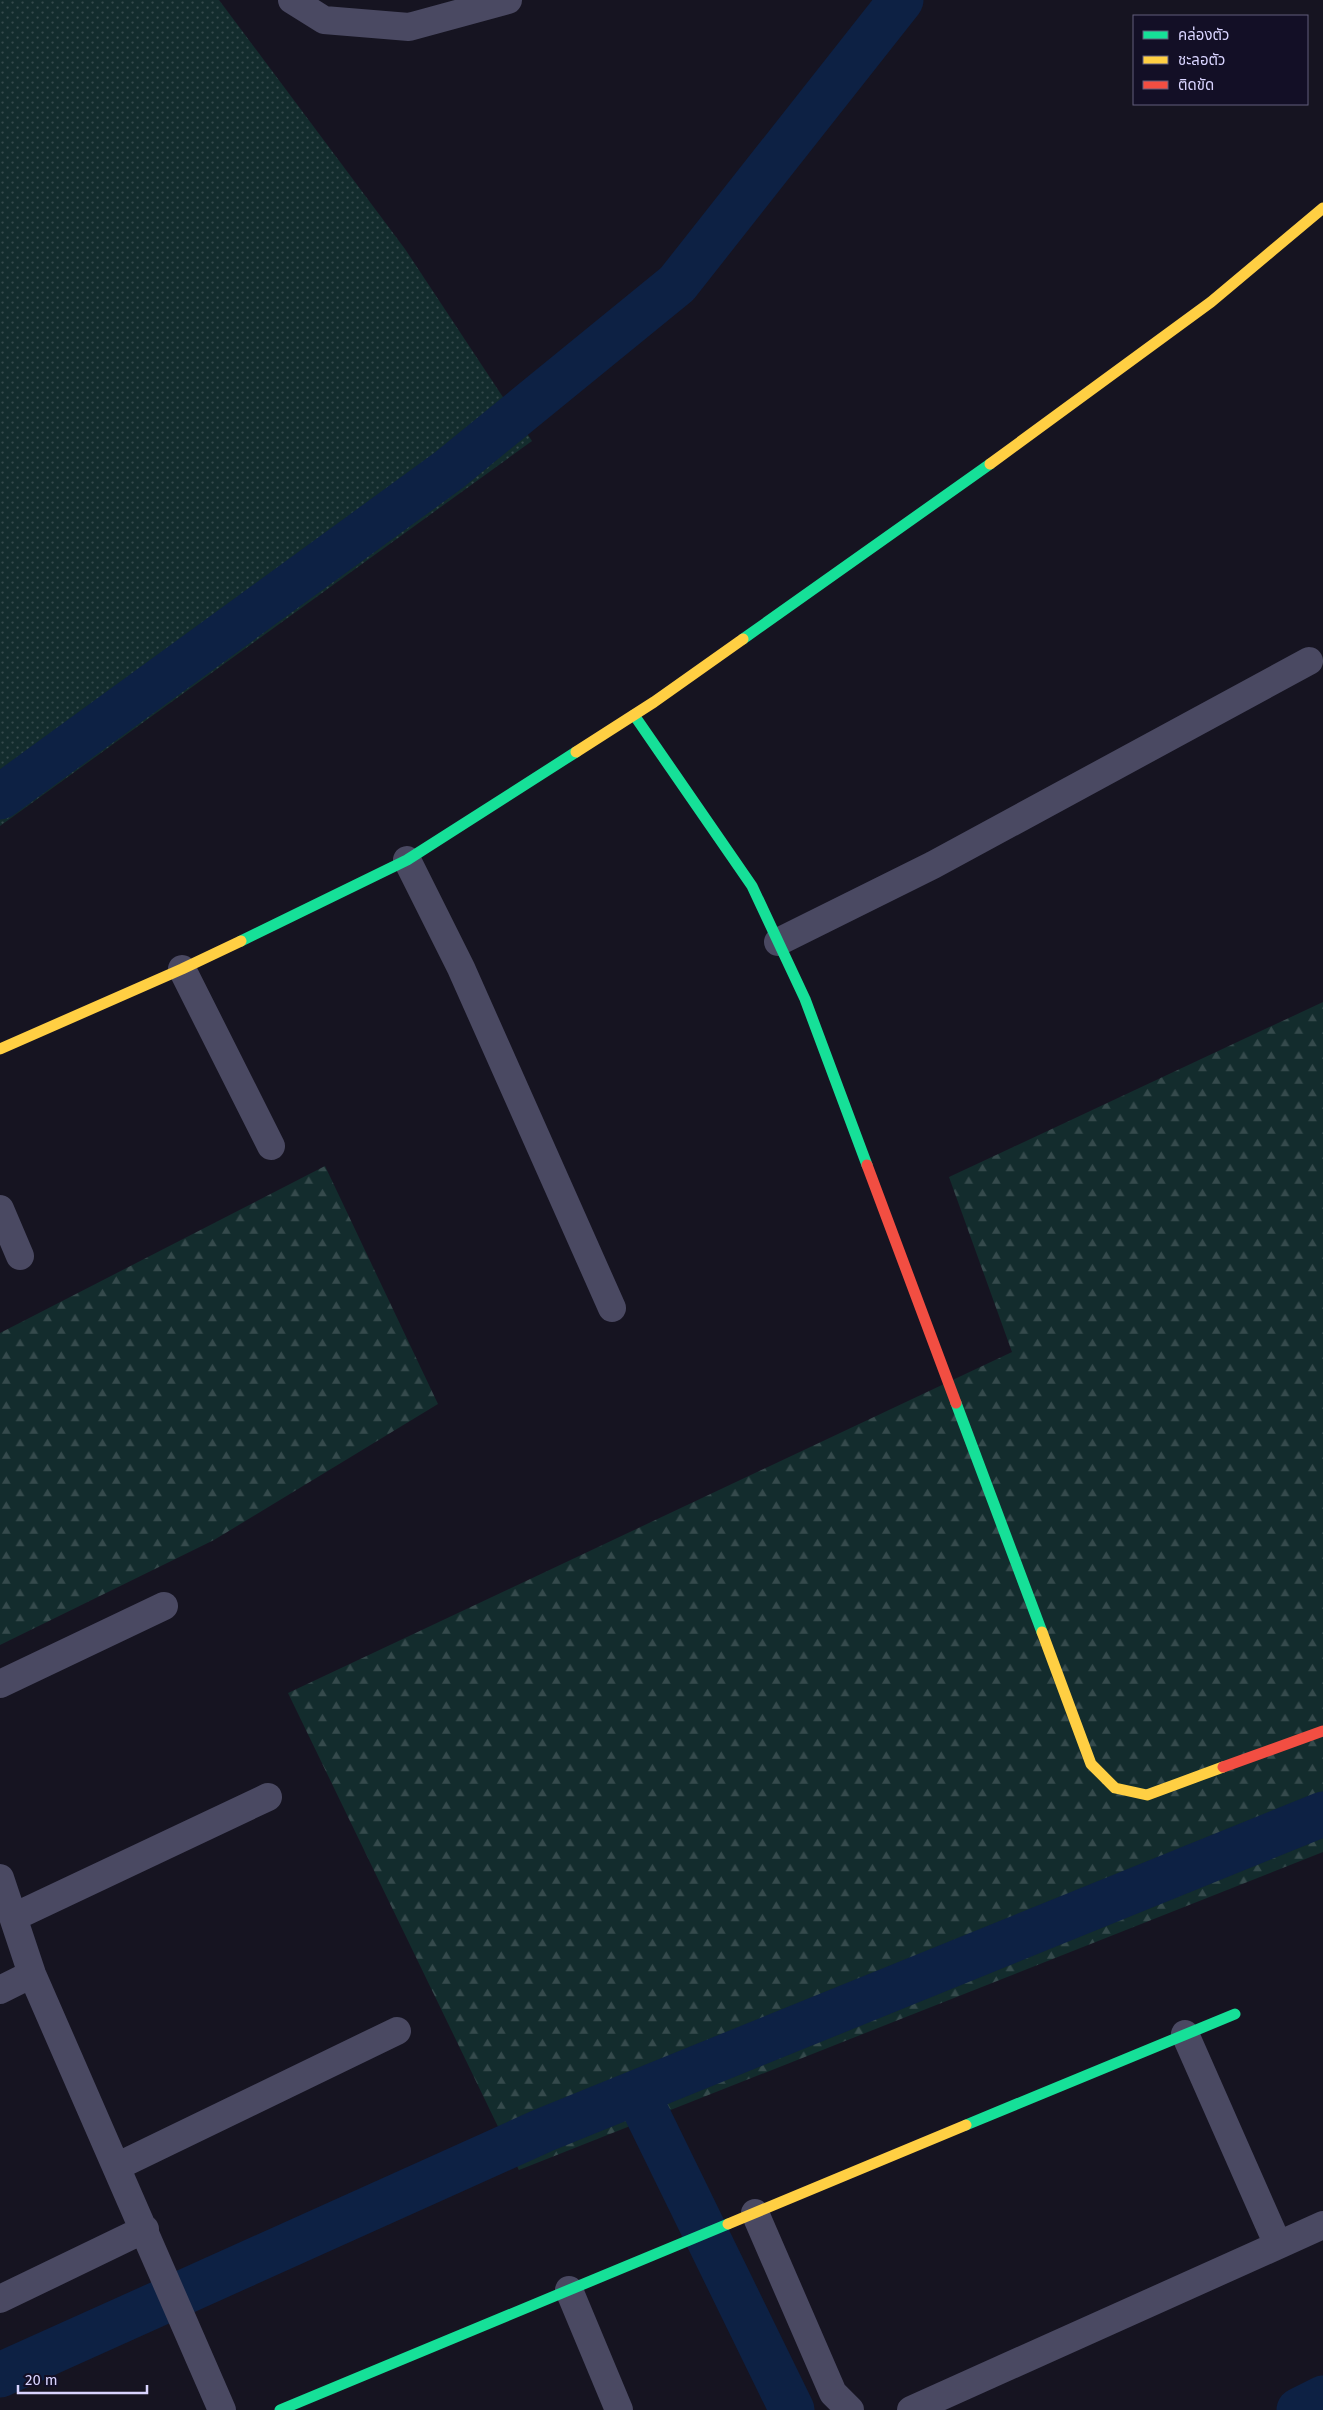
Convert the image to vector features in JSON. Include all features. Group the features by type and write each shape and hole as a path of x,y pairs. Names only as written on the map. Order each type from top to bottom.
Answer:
{"street":[{"path":"292,0 324,20 410,27 508,0"},
{"path":"0,1049 182,969 407,860 634,715 988,465 1195,313 1323,208"},
{"path":"778,942 933,865 1309,661"},
{"path":"634,715 752,886 805,1000 1091,1764 1115,1788 1147,1795 1323,1731"},
{"path":"407,860 461,968 612,1308"},
{"path":"182,969 271,1146"},
{"path":"0,1209 20,1256"},
{"path":"0,1684 164,1606"},
{"path":"14,1917 268,1797"},
{"path":"0,1878 32,1974 116,2167 145,2228 222,2410"},
{"path":"0,1990 32,1974"},
{"path":"280,2410 1235,2014"},
{"path":"116,2167 397,2032"},
{"path":"1185,2034 1278,2245"},
{"path":"755,2213 833,2393 850,2410"},
{"path":"911,2410 1323,2225"},
{"path":"0,2299 145,2228"},
{"path":"569,2290 619,2410"}],"green space":[{"path":"0,0 219,0 405,249 532,441 0,826"},
{"path":"1323,1002 1323,1852 519,2170 288,1693 1012,1352 949,1177"},
{"path":"325,1166 438,1404 214,1540 0,1645 0,1333"}],"waterway":[{"path":"0,797 449,470 677,284 901,0"},
{"path":"0,2375 544,2130 1323,1814"},
{"path":"637,2093 792,2410"},
{"path":"1299,2410 1323,2398"}],"traffic: fast":[{"path":"743,639 990,464"},
{"path":"634,715 752,886 805,999 867,1165"},
{"path":"241,941 407,860 576,752"},
{"path":"956,1403 1042,1632"},
{"path":"966,2125 1235,2014"},
{"path":"280,2410 728,2224"}],"traffic: slow":[{"path":"990,464 1211,302 1323,208"},
{"path":"576,752 654,702 743,639"},
{"path":"0,1049 241,941"},
{"path":"1042,1632 1091,1764 1115,1788 1147,1795 1223,1767"},
{"path":"728,2224 966,2125"}],"traffic: jam":[{"path":"867,1165 956,1403"},
{"path":"1223,1767 1323,1731"}]}
